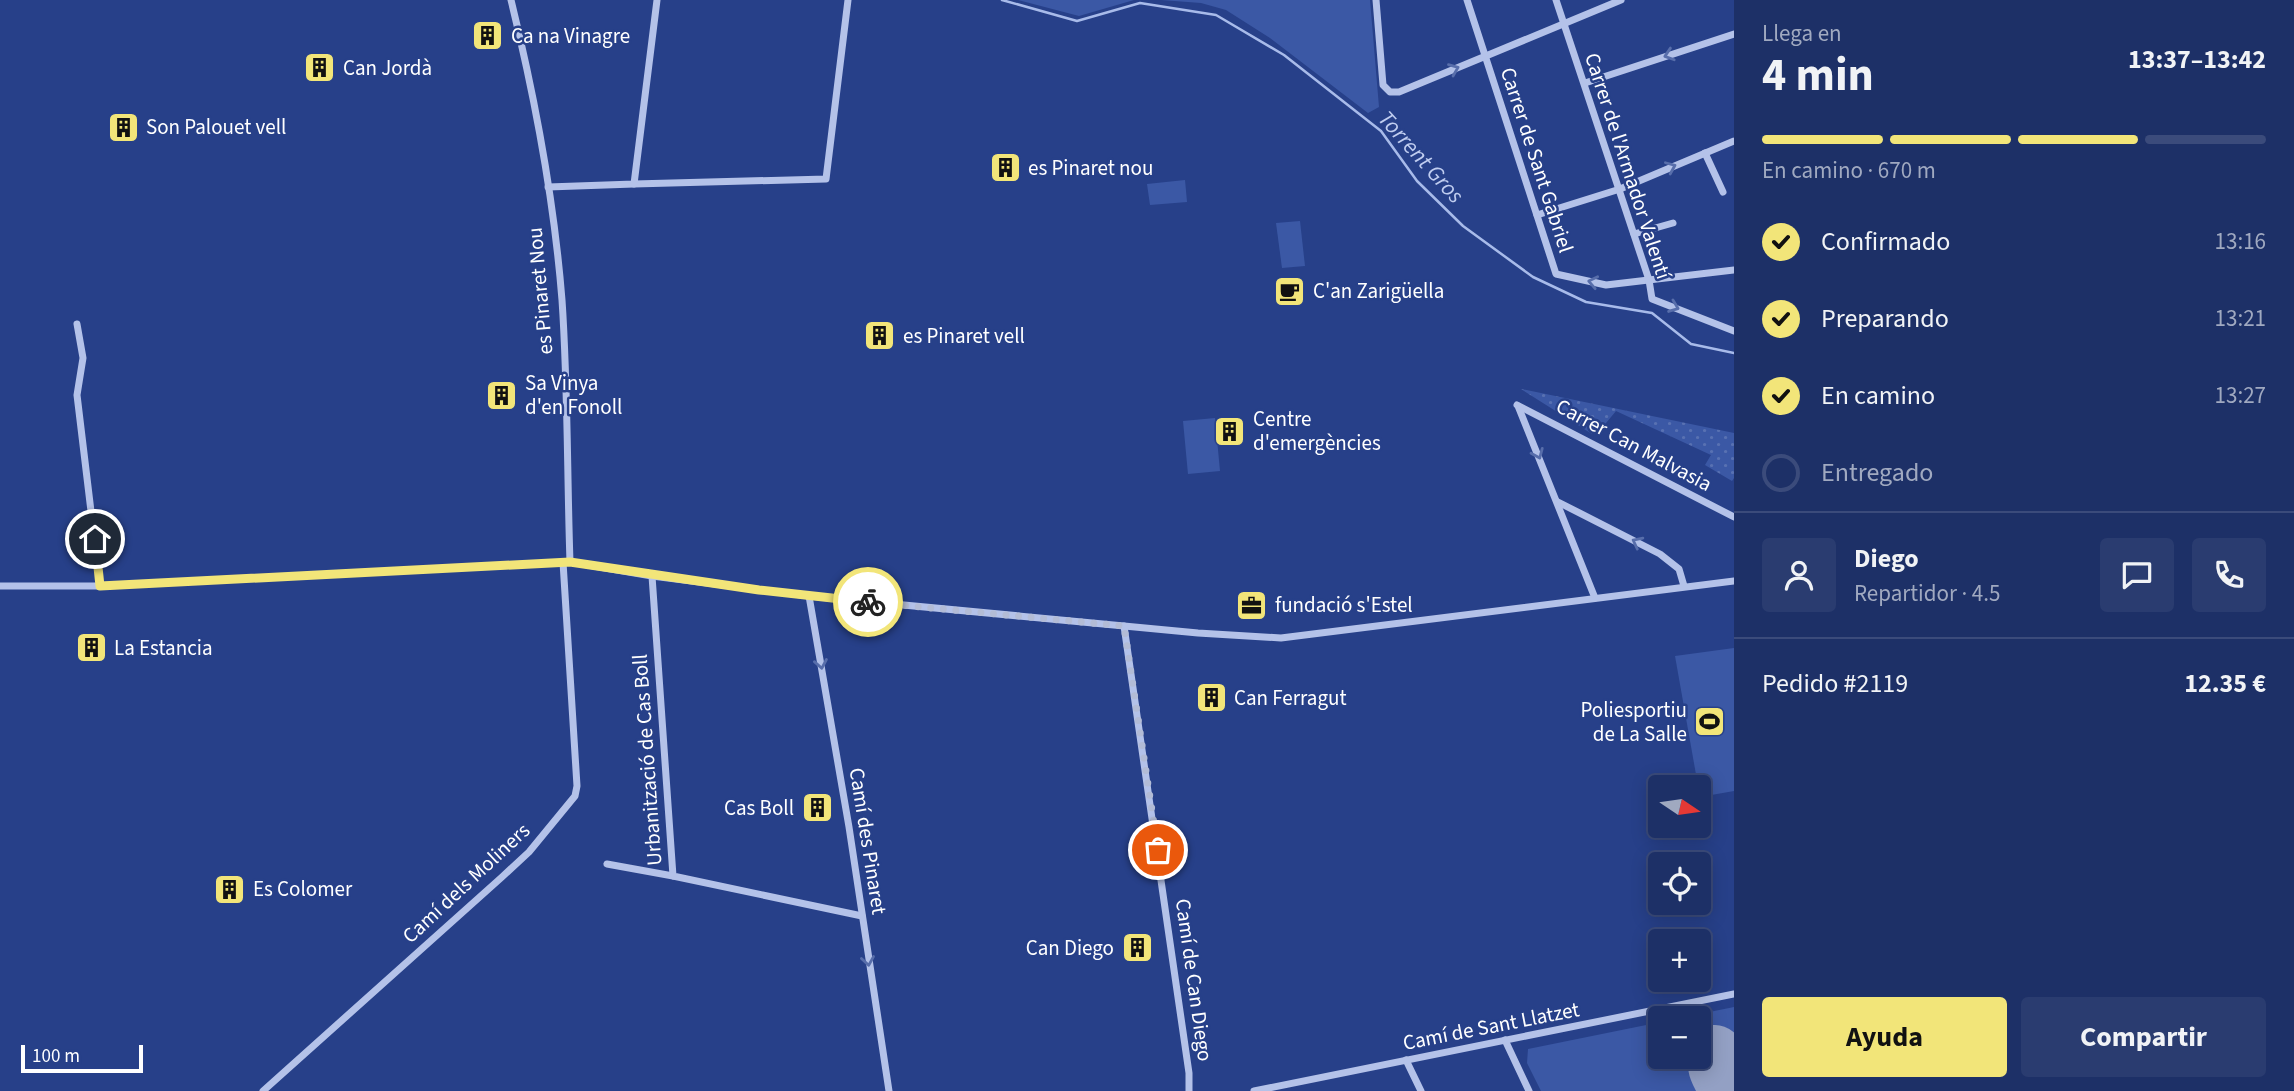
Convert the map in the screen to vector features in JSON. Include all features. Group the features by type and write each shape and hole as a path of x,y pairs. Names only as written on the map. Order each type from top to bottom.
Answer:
{"street":[{"name":"es Pinaret Nou","path":"511,0 548,187 562,302 566,562"},
{"path":"634,184 657,0"},
{"path":"548,187 826,179 848,0"},
{"path":"1376,0 1383,85 1390,92 1399,92 1620,0"},
{"name":"Carrer de Sant Gabriel","path":"1467,0 1556,274 1606,285 1649,280"},
{"name":"Carrer de l'Armador Valentí","path":"1556,0 1649,280 1652,299 1734,331"},
{"path":"1585,83 1734,34"},
{"path":"1537,215 1619,189 1734,141"},
{"path":"1705,153 1723,192"},
{"path":"1634,234 1673,223"},
{"path":"1649,280 1734,270"},
{"path":"77,324 83,358 76,395 100,586"},
{"name":"Carrer Can Malvasia","path":"1558,502 1517,405 1734,517"},
{"path":"1558,502 1660,554 1679,569 1684,586"},
{"path":"1558,502 1595,598"},
{"path":"0,586 100,586 566,562 809,596 1198,634 1281,638 1734,581"},
{"name":"Camí dels Moliners","path":"263,1091 520,860 575,796 577,786 566,562"},
{"name":"Urbanització de Cas Boll","path":"652,576 673,876 862,916"},
{"name":"Camí des Pinaret","path":"809,596 849,827 889,1091"},
{"name":"Camí de Can Diego","path":"1124,626 1171,942 1189,1073 1189,1091"},
{"path":"607,864 673,876"},
{"name":"Camí de Sant Llatzet","path":"1254,1091 1275,1089 1734,994"},
{"path":"1505,1041 1529,1091"},
{"path":"1406,1060 1421,1091"}],"shaded area":[{"path":"1018,0 1134,0 1079,16"},
{"path":"1161,0 1370,0 1379,107 1368,113 1270,38 1226,10 1201,3"},
{"path":"1185,180 1187,202 1150,205 1147,184"},
{"path":"1300,221 1305,266 1282,268 1276,223"},
{"path":"1521,389 1734,433 1734,478 1732,481 1705,465 1711,455 1616,411 1601,429 1595,427 1592,434"},
{"path":"1215,418 1220,471 1188,474 1183,421"},
{"name":"Poliesportiu de La Salle","path":"1734,648 1734,791 1712,795 1712,775 1696,775 1675,656"},
{"path":"1734,1007 1734,1063 1725,1045 1711,1052 1711,1012"},
{"path":"1648,1025 1648,1069 1692,1069 1703,1091 1541,1091 1527,1063 1528,1049"}],"waterway":[{"name":"Torrent Gros","path":"1002,0 1077,21 1140,3 1216,15 1284,55 1381,131 1417,181 1463,226 1533,277 1586,302 1652,313 1691,344 1734,353"}],"taxiway":[{"path":"1709,1091 1700,1070 1704,1059 1714,1056 1725,1059 1732,1068 1733,1091"}],"runway":[{"path":"1715,1053 1733,1091"}],"way so far":[{"path":"868,602 1124,626 1158,850"}],"place":[{"name":"Ca na Vinagre","path":"488,36"},
{"name":"Can Jordà","path":"320,68"},
{"name":"Son Palouet vell","path":"123,127"},
{"name":"es Pinaret nou","path":"1005,168"},
{"name":"C'an Zarigüella","path":"1290,291"},
{"name":"es Pinaret vell","path":"880,336"},
{"name":"Sa Vinya d'en Fonoll","path":"502,395"},
{"name":"Centre d'emergències","path":"1230,431"},
{"name":"fundació s'Estel","path":"1252,605"},
{"name":"La Estancia","path":"91,648"},
{"name":"Can Ferragut","path":"1211,698"},
{"name":"Poliesportiu de La Salle","path":"1710,722"},
{"name":"Cas Boll","path":"817,808"},
{"name":"Es Colomer","path":"230,889"},
{"name":"Can Diego","path":"1137,948"}],"route":[{"path":"95,539 100,586 570,562 652,576 868,602"}]}
